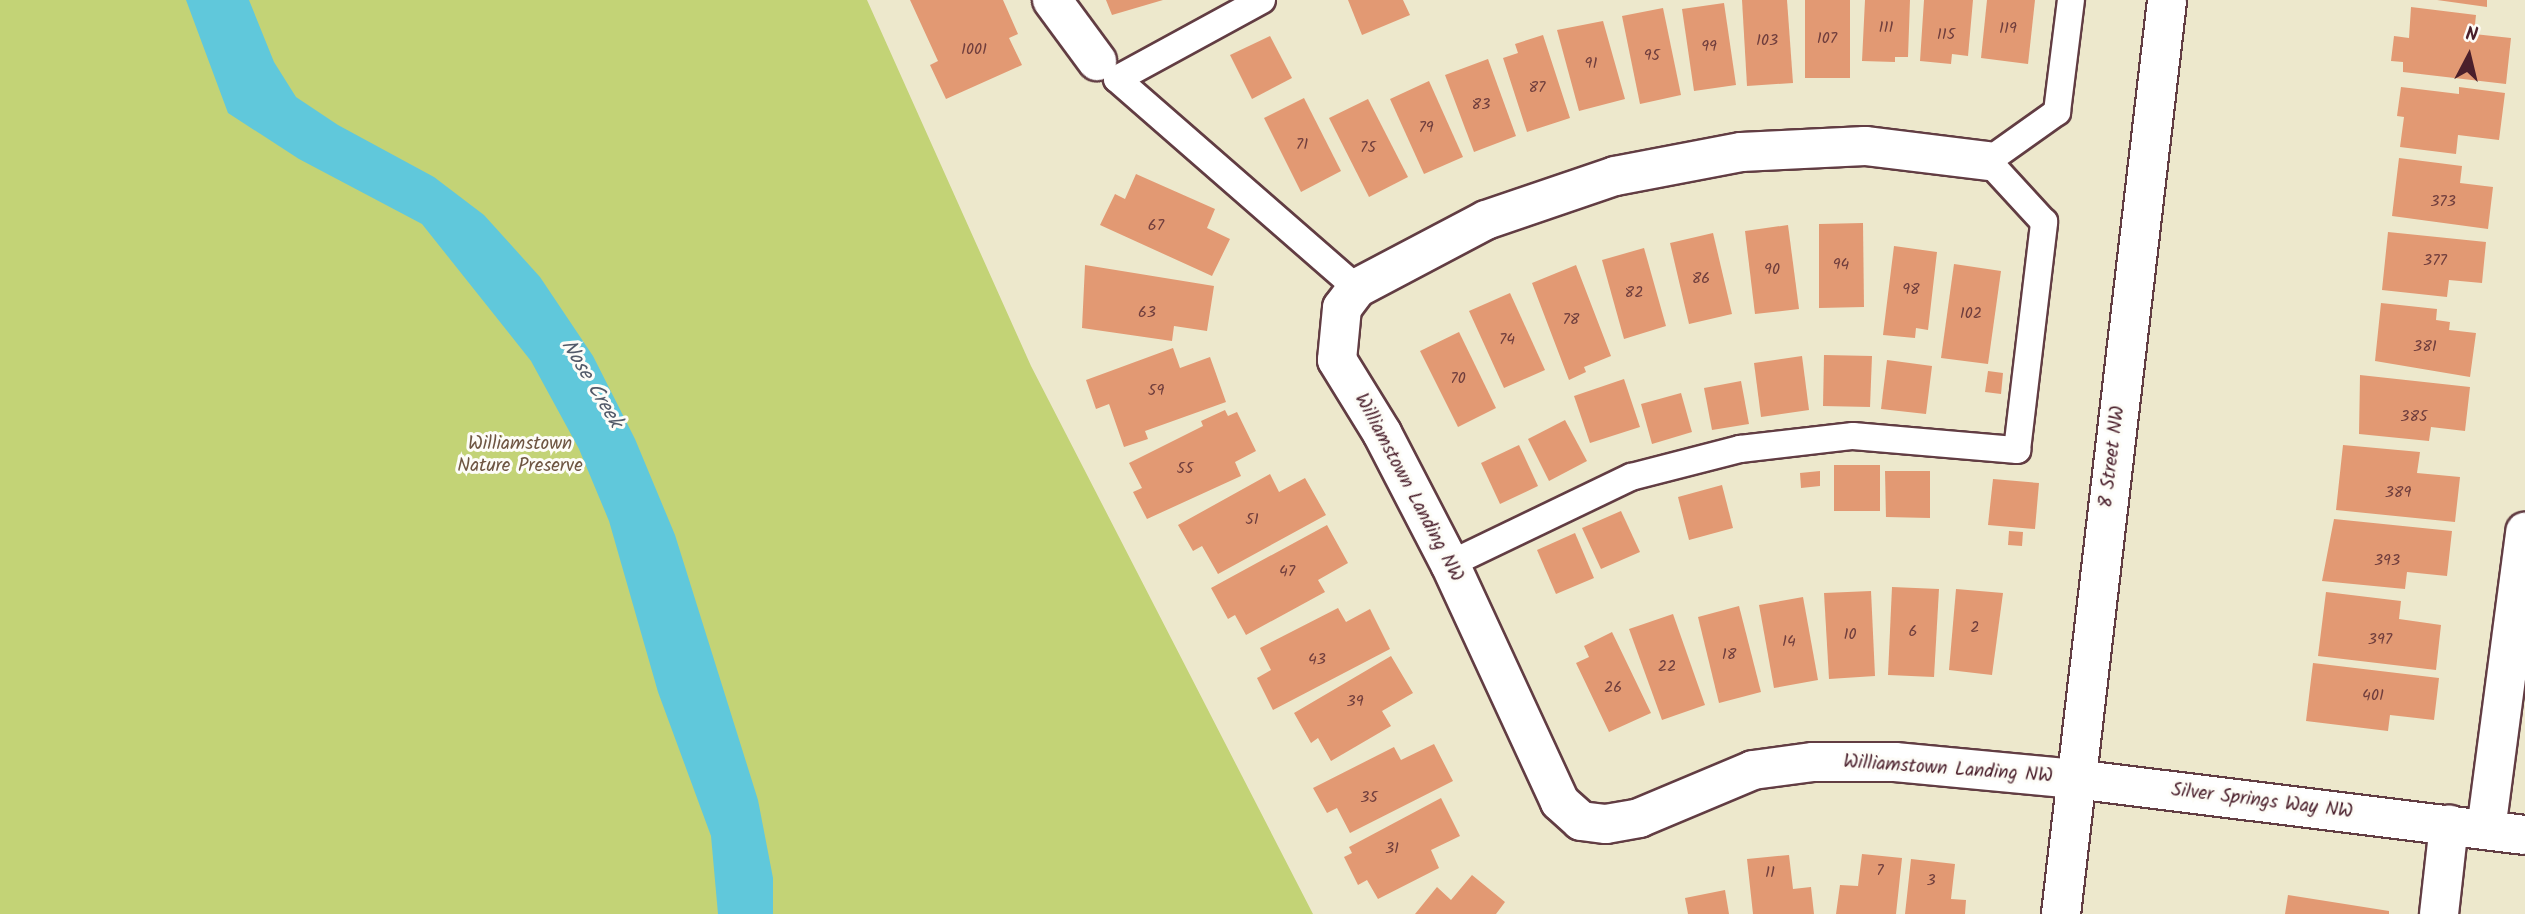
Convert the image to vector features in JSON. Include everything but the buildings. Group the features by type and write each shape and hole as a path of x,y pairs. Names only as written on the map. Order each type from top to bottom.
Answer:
{"street":[{"path":"1052,0 1107,70"},
{"name":"8 Street NW","path":"2061,914 2167,0"},
{"path":"1357,288 1486,220 1615,176 1741,152 1851,147 1989,161"},
{"name":"Williamstown Landing NW","path":"1357,288 1342,308 1337,360 1382,433 1450,564 1560,802 1581,821 1606,824 1639,818 1753,770 1813,762 1895,762 2075,779"},
{"path":"2486,830 2525,532"},
{"name":"Silver Springs Way NW","path":"2075,779 2525,835"},
{"path":"2440,914 2449,825"}],"lane":[{"path":"1262,0 1107,70 1357,288"},
{"path":"1450,564 1631,477 1740,449 1853,436 2018,450 2044,222 1989,161 2057,112 2071,0"}],"green space":[{"name":"Williamstown Nature Preserve","path":"0,0 867,0 1031,366 1313,914 0,914"}],"water":[{"name":"Nose Creek","path":"186,0 249,0 274,62 296,97 338,125 434,177 484,215 540,277 593,356 635,439 675,535 758,800 773,878 773,914 718,914 711,836 658,692 609,521 579,449 531,361 422,224 299,159 228,113"}]}
